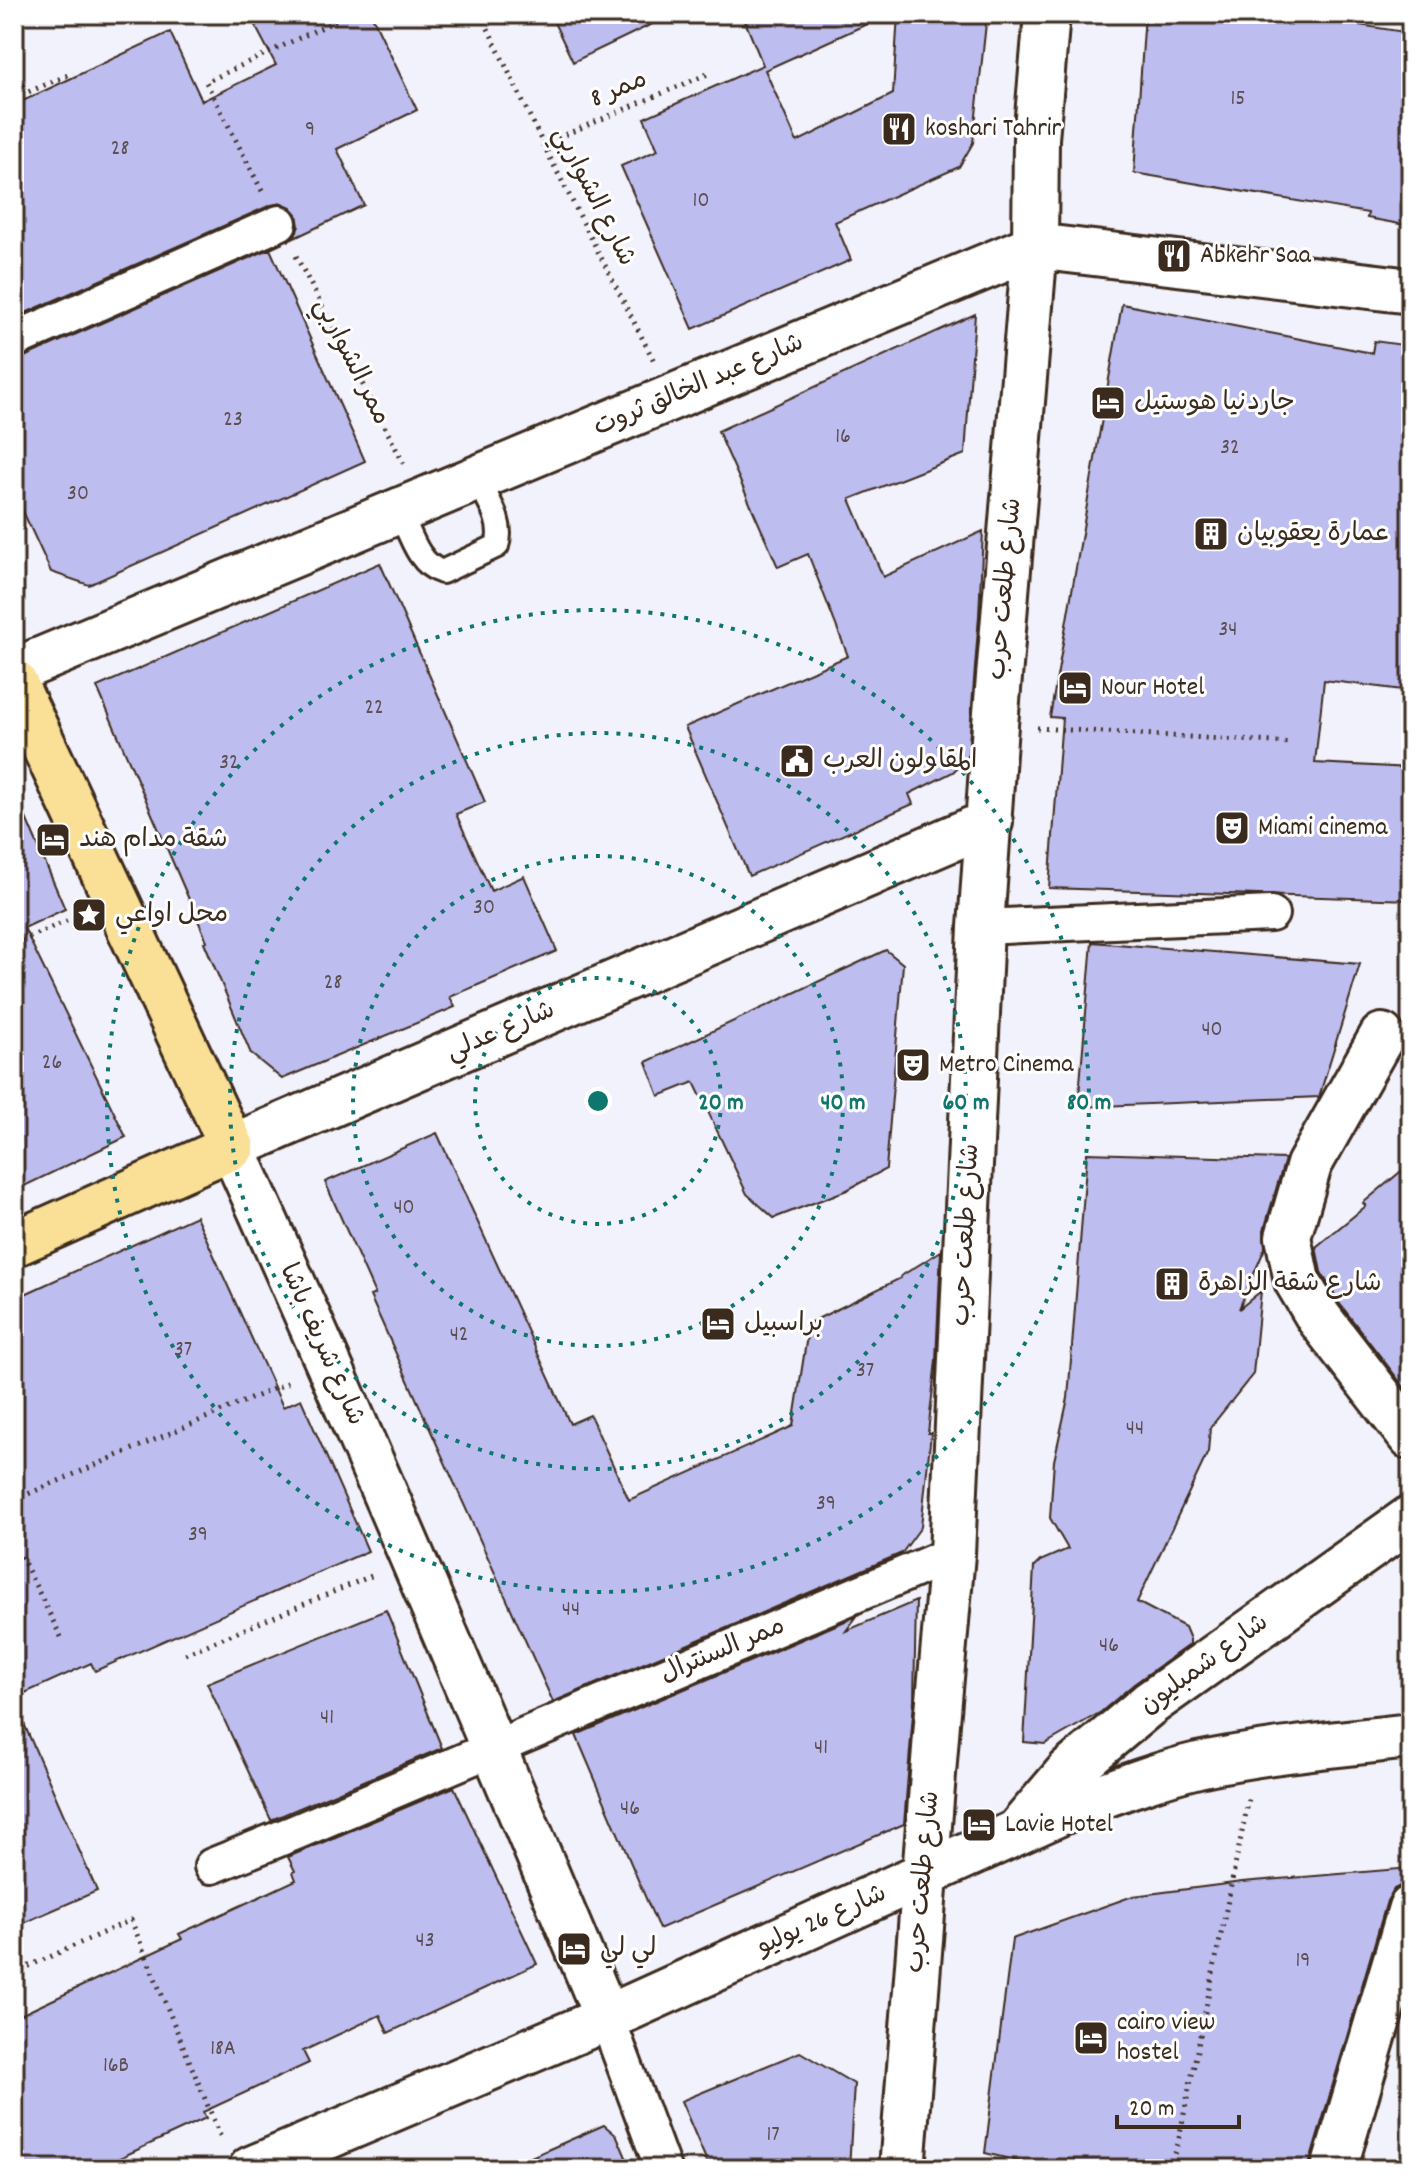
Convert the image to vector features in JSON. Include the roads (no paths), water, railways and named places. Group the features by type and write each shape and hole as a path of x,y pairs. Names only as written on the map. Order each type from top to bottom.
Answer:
{"main road":[{"name":"شارع شريف باشا","path":"14,682 232,1147"},
{"name":"شارع عدلي","path":"14,1244 232,1147"}],"street":[{"name":"شارع طلعت حرب","path":"902,2169 952,1554 981,927 1035,246 1036,139 1047,14"},
{"path":"14,340 279,223"},
{"name":"شارع عبد الخالق ثروت","path":"14,671 1035,246 1411,291"},
{"name":"شارع عدلي","path":"232,1147 990,822"},
{"path":"981,927 1271,914"},
{"path":"1382,1036 1309,1165 1288,1237 1297,1281 1319,1318 1411,1437"},
{"name":"شارع شريف باشا","path":"232,1147 414,1558 607,2018"},
{"name":"شارع شمبليون","path":"1017,1832 1069,1771 1149,1704 1411,1518"},
{"name":"ممر السنترال","path":"212,1866 952,1554"},
{"name":"شارع 26 يوليو","path":"265,2158 607,2018 1075,1806 1134,1783 1195,1766 1258,1754 1411,1736"},
{"path":"1334,2169 1411,1908"},
{"path":"607,2018 663,2169"}],"lane":[{"path":"411,505 423,561 431,569 442,572 497,546 501,535 500,525 477,478"}],"place":[{"name":"koshari Tahrir","path":"899,129"},
{"name":"Abkehr Saa","path":"1174,256"},
{"name":"جاردنيا هوستيل","path":"1108,403"},
{"name":"عمارة يعقوبيان","path":"1211,534"},
{"name":"Nour Hotel","path":"1075,688"},
{"name":"المقاولون العرب","path":"797,761"},
{"name":"Miami cinema","path":"1232,828"},
{"name":"شقة مدام هند","path":"53,840"},
{"name":"محل اواعي","path":"89,915"},
{"name":"Metro Cinema","path":"913,1065"},
{"name":"شارع شقة الزاهرة","path":"1172,1284"},
{"name":"براسبيل","path":"718,1324"},
{"name":"Lavie Hotel","path":"979,1825"},
{"name":"لي لي","path":"574,1949"},
{"name":"cairo view hostel","path":"1091,2038"}]}
